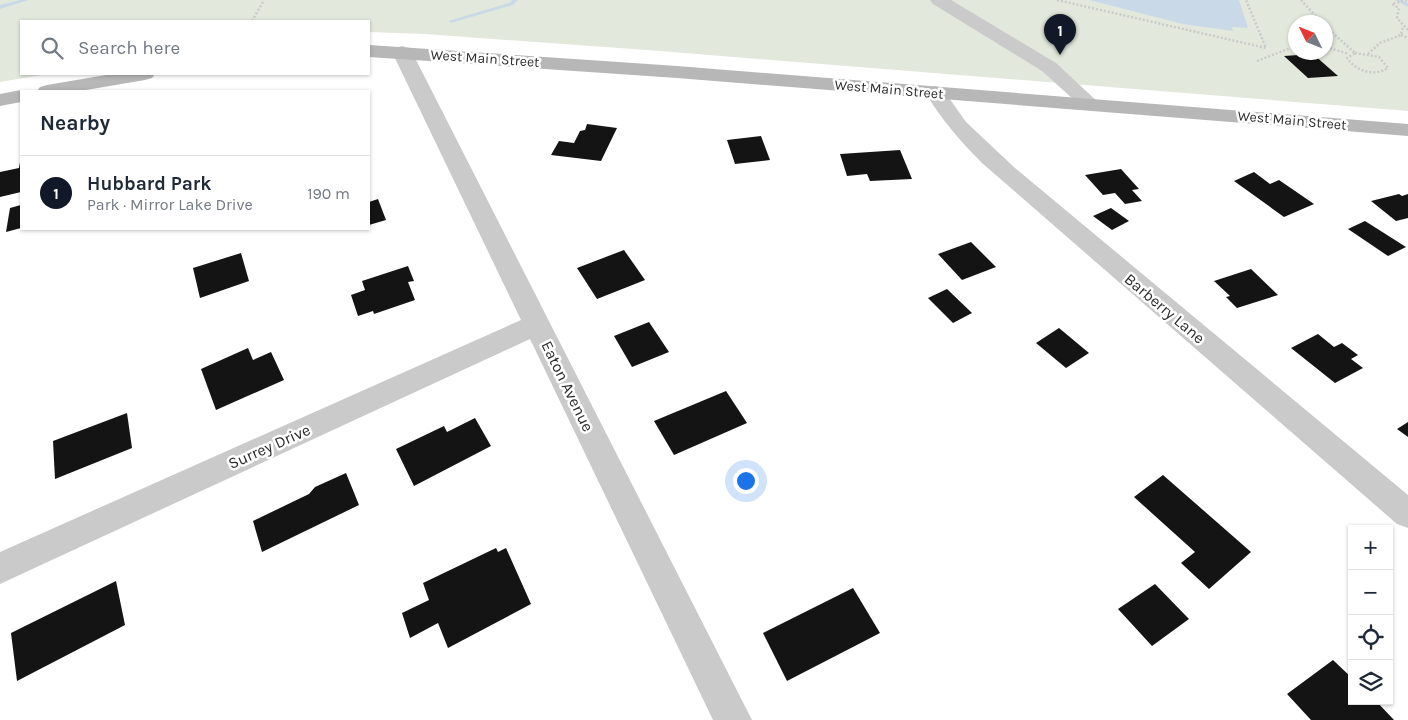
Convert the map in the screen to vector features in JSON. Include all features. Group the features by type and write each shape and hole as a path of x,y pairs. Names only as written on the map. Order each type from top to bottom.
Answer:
{"main road":[{"name":"West Main Street","path":"370,52 402,52 935,92 1408,130"},
{"path":"53,90 139,75"},
{"path":"0,100 20,96"}],"street":[{"path":"939,0 1049,67 1077,90 1090,104"},
{"name":"Eaton Avenue","path":"402,52 733,720"},
{"name":"Barberry Lane","path":"935,92 944,109 957,125 1079,236 1408,514"},
{"name":"Surrey Drive","path":"0,568 537,324"}],"path":[{"path":"253,20 264,0"},
{"path":"1057,0 1099,8 1266,48"},
{"path":"1246,0 1269,57"},
{"path":"1301,0 1315,15"},
{"path":"1407,0 1392,4 1399,8 1400,11 1396,18 1408,30"},
{"path":"1401,35 1403,27"},
{"path":"1333,33 1355,53"},
{"path":"1368,54 1380,43 1401,35 1408,38"},
{"path":"1257,61 1288,49"},
{"path":"1333,49 1350,54 1368,54 1384,61 1387,65 1386,70 1376,72 1356,68 1348,61 1347,58 1350,54"}],"shaded area":[{"path":"0,0 1408,0 1408,111 647,50 425,34 370,32 370,20 20,20 20,75 41,75 0,82"}],"water":[{"path":"1089,0 1239,0 1248,28 1232,27 1233,31 1183,24"}],"building":[{"path":"1288,60 1320,60 1338,76 1308,78"},
{"path":"587,124 617,128 601,161 551,155 559,141 574,143 580,131 585,130"},
{"path":"761,136 770,160 735,164 727,140"},
{"path":"900,150 912,179 870,181 867,174 847,176 840,154"},
{"path":"20,162 20,192 0,197 0,172 19,168"},
{"path":"1121,169 1139,189 1132,190 1142,201 1125,204 1115,193 1103,195 1085,175"},
{"path":"1254,172 1270,184 1279,180 1314,204 1284,217 1234,181"},
{"path":"1399,194 1402,196 1408,194 1408,218 1396,221 1371,201"},
{"path":"378,199 386,220 370,225 370,202"},
{"path":"20,205 20,228 6,232 10,208"},
{"path":"1111,208 1129,221 1112,230 1093,216"},
{"path":"1365,221 1406,247 1388,256 1348,229"},
{"path":"971,242 996,267 962,280 938,254"},
{"path":"624,250 645,280 597,299 577,268"},
{"path":"241,253 249,281 200,298 193,268"},
{"path":"408,266 414,281 408,282 415,300 374,314 373,311 358,316 351,295 365,290 362,281"},
{"path":"1251,269 1278,295 1237,308 1226,297 1230,296 1214,281"},
{"path":"947,289 972,313 953,323 928,298"},
{"path":"649,322 669,352 632,367 614,336"},
{"path":"1059,328 1089,353 1066,368 1036,343"},
{"path":"1318,334 1334,347 1342,343 1358,355 1351,359 1363,368 1335,383 1291,348"},
{"path":"248,348 253,360 271,352 284,380 216,410 201,369"},
{"path":"726,391 747,423 674,455 654,421"},
{"path":"127,413 132,448 55,479 53,441"},
{"path":"475,418 491,446 414,486 396,449 444,426 447,432"},
{"path":"1408,422 1408,437 1397,429"},
{"path":"346,473 359,505 262,552 253,521 309,494 315,487"},
{"path":"1163,475 1251,552 1209,589 1181,563 1195,552 1134,497"},
{"path":"496,548 498,552 506,548 531,604 448,648 438,623 410,638 402,613 429,600 423,583"},
{"path":"116,581 125,625 17,681 11,633"},
{"path":"1155,584 1189,619 1152,646 1118,609"},
{"path":"853,588 880,633 787,681 763,633"},
{"path":"1333,660 1348,674 1348,705 1380,705 1394,720 1311,720 1287,694"}],"waterway":[{"path":"0,7 26,0"},
{"path":"451,21 511,4 515,0"},
{"path":"1398,0 1408,5"}],"place":[{"name":"Hubbard Park","path":"1060,55"}]}
